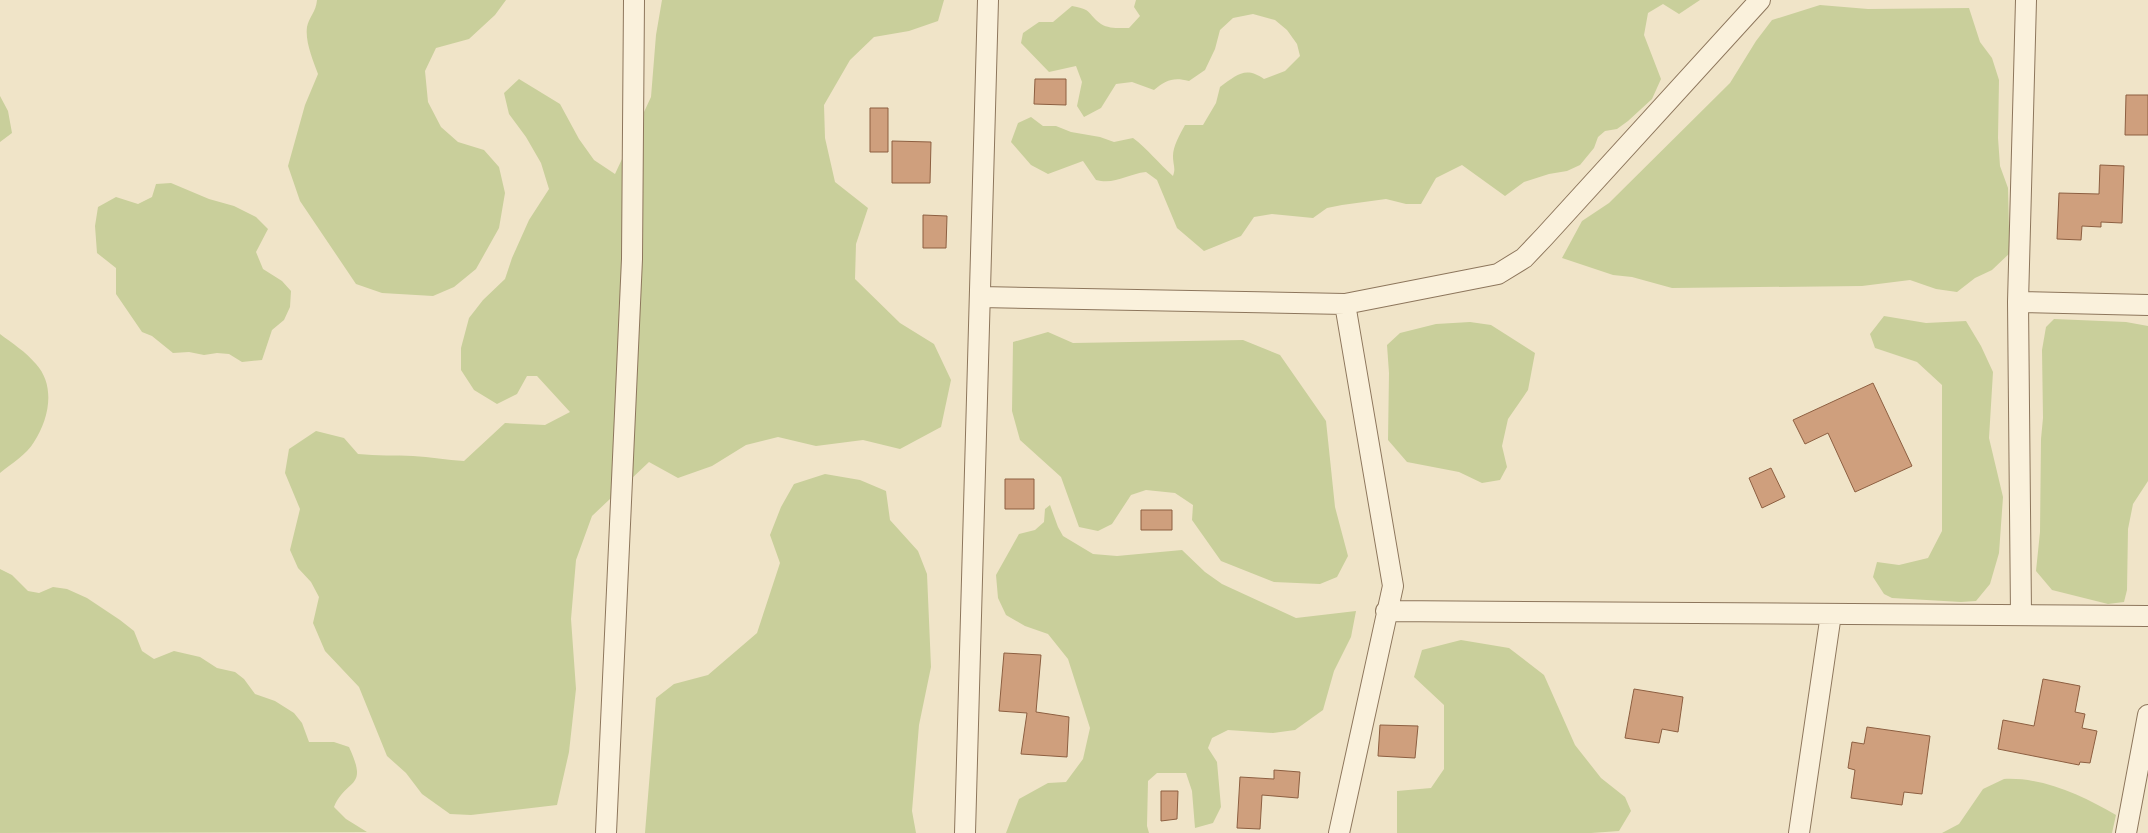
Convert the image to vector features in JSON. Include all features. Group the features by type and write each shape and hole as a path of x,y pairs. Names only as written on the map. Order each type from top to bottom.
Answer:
{"street":[{"path":"606,833 632,258 634,0"},
{"path":"965,833 988,0"},
{"path":"980,297 1345,304 1498,274 1524,258 1760,0"},
{"path":"2021,614 2018,302 2026,0"},
{"path":"2018,302 2148,305"},
{"path":"1339,833 1393,586 1345,304"},
{"path":"1386,611 2148,616"},
{"path":"1799,833 1831,614"},
{"path":"2126,833 2148,715"}],"green space":[{"path":"317,0 506,0 495,15 469,39 436,48 425,71 428,102 441,127 458,142 484,150 499,167 505,193 499,228 476,269 454,287 433,296 382,293 356,284 300,201 288,166 305,105 318,74 307,39 308,23"},
{"path":"662,0 944,0 938,21 909,31 874,37 850,60 824,105 825,138 835,182 868,208 856,244 855,279 900,323 934,344 951,380 941,427 900,449 863,440 816,446 778,437 746,445 712,466 678,478 649,462 592,516 576,560 571,619 576,689 569,752 557,805 471,815 450,814 422,794 406,773 387,756 359,687 325,651 313,623 319,597 311,582 298,568 290,550 300,509 285,473 289,449 316,431 344,438 358,454 413,456 464,461 505,423 545,425 570,412 537,376 527,376 517,394 497,404 474,390 461,370 461,348 469,318 483,300 505,279 529,220 549,189 541,163 526,137 509,114 504,93 519,79 560,104 579,139 594,160 615,174 651,97 656,35"},
{"path":"1136,0 1700,0 1679,14 1663,4 1648,13 1644,35 1661,79 1652,99 1617,129 1605,131 1598,137 1594,148 1580,165 1567,171 1549,174 1524,182 1505,196 1462,165 1436,178 1421,204 1406,204 1386,199 1327,208 1313,218 1272,214 1254,217 1241,236 1204,251 1177,228 1157,180 1146,172 1109,181 1096,180 1083,161 1048,174 1031,165 1011,142 1018,123 1031,117 1043,126 1056,126 1071,132 1100,137 1114,142 1133,138 1173,176 1173,152 1181,132 1185,125 1203,125 1216,103 1220,87 1241,74 1252,73 1264,79 1285,71 1300,56 1297,44 1287,30 1275,20 1253,14 1233,18 1220,30 1215,49 1205,70 1189,81 1170,80 1154,90 1132,82 1116,84 1101,108 1084,117 1077,106 1082,82 1076,66 1049,72 1021,43 1023,33 1039,22 1053,22 1072,6 1087,11 1104,26 1129,28 1140,16 1134,7"},
{"path":"1820,5 1868,9 1969,8 1980,42 1992,58 1999,80 1998,138 2000,166 2008,188 2009,230 2012,251 1992,270 1975,278 1957,292 1936,289 1910,280 1862,286 1672,288 1632,277 1613,275 1562,258 1582,221 1609,203 1730,83 1756,41 1772,20"},
{"path":"0,96 8,111 12,133 0,142"},
{"path":"171,183 209,199 234,206 256,217 268,229 256,252 263,269 282,281 291,291 290,307 284,320 272,330 262,360 242,362 229,354 173,353 152,336 142,332 116,294 116,268 97,253 95,226 98,207 116,197 138,204 152,197 156,184"},
{"path":"1884,316 1926,323 1966,321 1981,346 1993,372 1989,438 2003,497 1999,553 1990,584 1976,601 1961,602 1892,598 1884,594 1873,577 1877,562 1899,565 1928,558 1942,531 1942,385 1917,362 1875,348 1870,334"},
{"path":"2054,319 2126,322 2148,326 2148,481 2133,504 2128,529 2127,590 2124,602 2108,604 2052,590 2036,571 2040,532 2043,418 2042,350 2046,327"},
{"path":"1470,322 1491,325 1535,353 1528,390 1508,419 1502,446 1507,467 1500,480 1482,483 1459,472 1407,462 1388,440 1389,373 1387,345 1400,333 1436,324"},
{"path":"1048,332 1073,343 1243,340 1280,355 1326,421 1335,507 1348,556 1337,577 1320,584 1274,582 1221,561 1192,520 1193,505 1175,493 1146,490 1131,495 1112,524 1098,531 1079,527 1061,477 1020,440 1012,411 1013,342"},
{"path":"0,334 36,364 46,382 48,403 43,423 34,442 23,455 0,473"},
{"path":"825,474 860,480 886,491 890,520 918,551 927,574 931,667 919,725 912,811 916,833 645,833 656,698 674,684 708,675 757,633 780,563 770,535 781,507 794,484"},
{"path":"1050,505 1063,536 1093,554 1117,556 1182,550 1205,572 1222,584 1296,618 1356,611 1351,637 1334,671 1323,710 1295,730 1273,733 1228,730 1212,738 1208,748 1217,762 1221,807 1213,823 1195,828 1192,791 1186,773 1157,773 1148,781 1147,826 1149,833 1006,833 1019,799 1048,783 1066,782 1083,759 1090,728 1068,659 1048,634 1025,626 1006,615 998,598 996,575 1019,534 1035,530 1044,522 1045,509"},
{"path":"0,569 12,575 28,591 39,593 53,587 67,589 87,598 134,631 142,651 154,659 174,651 200,657 217,668 235,672 244,679 255,694 275,701 294,713 302,723 309,742 334,742 349,747 355,761 356,777 334,807 346,819 367,832 0,833"},
{"path":"1461,640 1509,648 1544,675 1575,745 1601,778 1625,797 1631,811 1619,831 1591,833 1397,833 1397,791 1431,788 1444,769 1444,705 1414,677 1422,650"},
{"path":"2004,779 2033,781 2062,789 2090,801 2116,815 2112,833 1942,833 1959,824 1983,789"}],"building":[{"path":"1035,79 1066,79 1066,105 1034,104"},
{"path":"2126,95 2148,95 2148,135 2125,135"},
{"path":"870,108 888,108 888,152 870,152"},
{"path":"892,141 931,142 930,183 892,183"},
{"path":"2100,165 2124,166 2122,223 2101,222 2101,227 2082,226 2081,240 2057,239 2059,193 2099,194"},
{"path":"923,215 947,216 946,248 923,248"},
{"path":"1873,383 1912,466 1855,492 1828,433 1805,444 1793,420"},
{"path":"1771,468 1785,497 1762,508 1749,478"},
{"path":"1005,479 1034,479 1034,509 1005,509"},
{"path":"1141,510 1172,510 1172,530 1141,530"},
{"path":"1004,653 1041,655 1036,712 1069,717 1067,757 1021,754 1027,713 999,711"},
{"path":"2043,679 2080,686 2075,712 2085,714 2082,728 2097,731 2090,763 2080,762 2079,765 1998,749 2003,720 2034,726"},
{"path":"1634,689 1683,697 1678,732 1662,729 1659,743 1625,738"},
{"path":"1380,725 1418,726 1415,758 1378,756"},
{"path":"1867,727 1930,736 1922,794 1904,792 1902,805 1851,798 1855,770 1848,768 1852,742 1864,744"},
{"path":"1274,770 1300,772 1298,798 1262,795 1260,829 1237,828 1240,777 1274,779"},
{"path":"1161,791 1178,791 1177,819 1161,821"}]}
